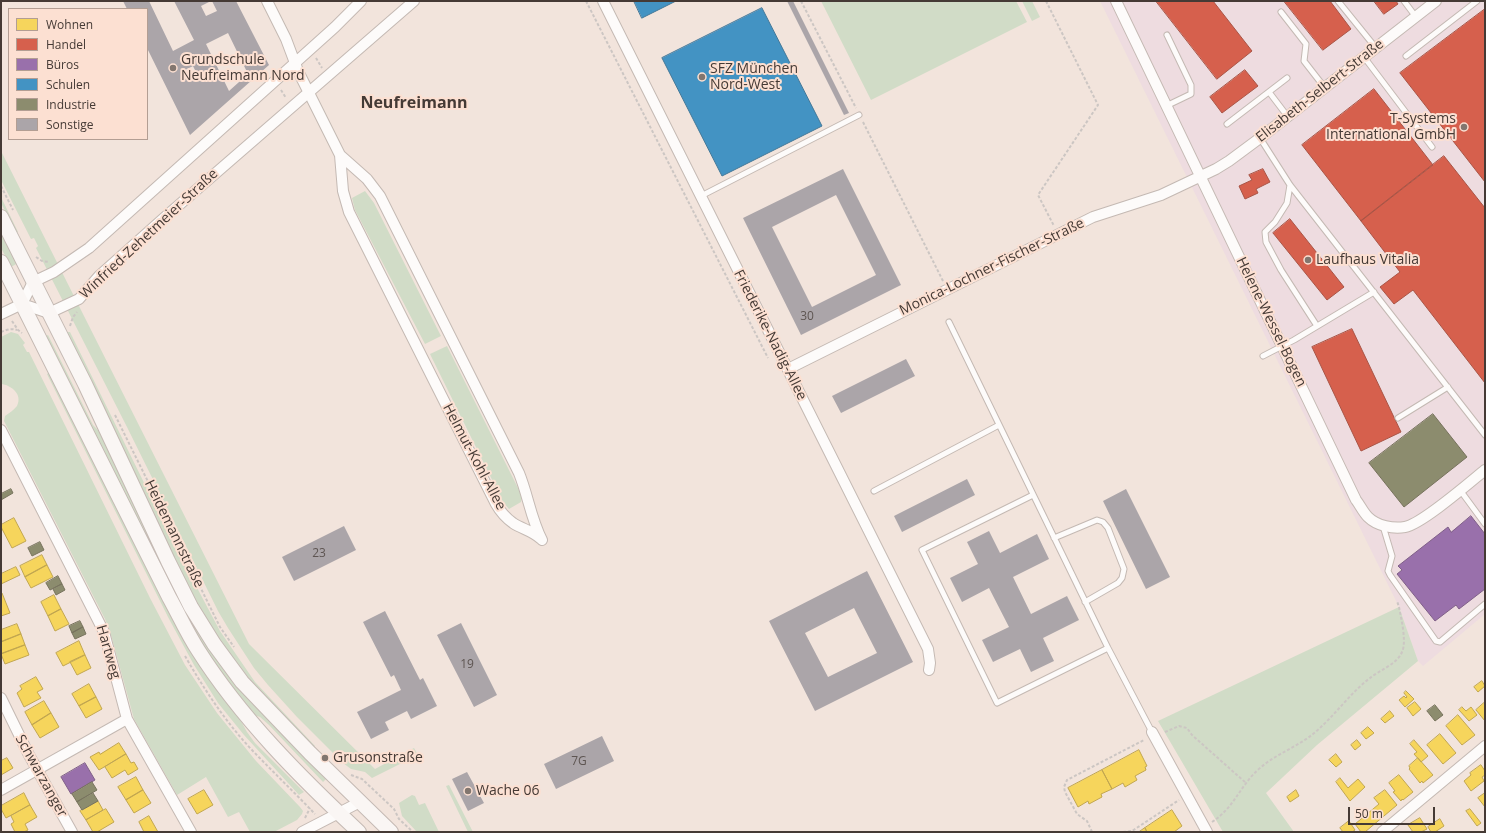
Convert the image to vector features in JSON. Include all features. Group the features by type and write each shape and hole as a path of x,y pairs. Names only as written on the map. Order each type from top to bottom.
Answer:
{"main road":[{"name":"Heidemannstraße","path":"7,215 55,310 88,391 168,561 191,607 214,644 242,682 310,753 391,832"},
{"path":"1,262 51,359 169,597 199,651 251,722 314,789 359,832"}],"street":[{"name":"Helmut-Kohl-Allee","path":"267,1 286,39 308,92 340,154 367,179 380,196 519,473 527,494 532,518 542,540 537,535 509,519 496,504 349,212 343,191 340,154"},
{"name":"Winfried-Zehetmeier-Straße","path":"39,279 66,264 89,248 296,63 346,17 361,1"},
{"name":"Winfried-Zehetmeier-Straße","path":"55,310 79,298 99,276 129,249 414,1"},
{"name":"Friederike-Nadig-Allee","path":"603,1 928,649 930,663 929,670"},
{"name":"Helene-Wessel-Bogen","path":"1116,1 1356,500 1369,518 1383,526"},
{"name":"Elisabeth-Selbert-Straße","path":"1201,177 1229,161 1260,138 1436,1"},
{"name":"Monica-Lochner-Fischer-Straße","path":"788,369 1102,213 1161,195 1201,177"},
{"path":"1,314 22,304 39,279"},
{"path":"22,304 55,310"},
{"name":"Hartweg","path":"1,430 104,632 127,719 191,832"},
{"path":"1383,526 1406,527 1421,521 1485,470"},
{"name":"Schwarzanger","path":"1,698 12,722 72,832"},
{"path":"1,790 127,719"},
{"path":"1154,734 1186,795 1206,829"},
{"path":"1388,830 1485,746"},
{"path":"302,832 360,802"}],"lane":[{"path":"1338,1 1376,48"},
{"path":"1404,1 1416,17"},
{"path":"1406,56 1477,1"},
{"path":"1281,12 1306,44 1304,61 1325,88"},
{"path":"1166,106 1191,94 1191,85 1167,35"},
{"path":"1364,58 1432,147"},
{"path":"1227,124 1287,78"},
{"path":"1269,92 1288,117"},
{"path":"701,196 860,115"},
{"path":"1260,138 1290,185 1485,435"},
{"path":"1290,185 1287,203 1265,232 1266,242 1281,270 1317,326"},
{"path":"1263,356 1374,292"},
{"path":"949,322 1085,602 1154,734"},
{"path":"1398,418 1448,387"},
{"path":"874,491 999,425"},
{"path":"1460,490 1485,524"},
{"path":"1033,495 922,550 925,557 997,703 1108,648"},
{"path":"1054,538 1097,520 1103,522 1108,528 1124,569 1122,578 1118,583 1085,602"},
{"path":"1383,526 1392,556 1388,571 1436,641 1440,642 1485,604"}],"path":[{"path":"586,1 769,359"},
{"path":"800,1 860,115 947,289"},
{"path":"1046,1 1098,105 1038,195 1058,234"},
{"path":"1,186 7,215"},
{"path":"33,251 39,279"},
{"path":"55,310 71,326"},
{"path":"1,332 7,329 18,330"},
{"name":"Heidemannstraße","path":"112,410 220,627 236,650"},
{"path":"1206,829 1232,806 1246,783 1259,769 1269,761 1313,734 1369,678 1396,660 1403,651 1404,642 1399,607 1396,600"},
{"path":"1092,832 1087,821 1077,814 1065,792 1064,787 1067,780 1154,734 1179,726 1187,728 1192,735 1246,783"},
{"path":"347,773 362,779 394,809 399,818 413,832"},
{"path":"1123,832 1132,831 1186,795"},
{"path":"302,820 308,814 310,808"}],"shaded area":[{"path":"1100,1 1485,1 1485,614 1423,666 1418,661 1399,607"}],"green space":[{"path":"821,1 1016,1 1027,22 871,100"},
{"path":"1022,1 1032,1 1040,17 1032,21"},
{"path":"1,151 249,644 375,769 414,748 418,755 372,778 365,772 351,769 343,763 297,717 254,668 218,611 36,248 38,246 34,238 31,239 1,180"},
{"path":"365,191 374,203 441,336 425,344 355,210 352,198"},
{"path":"1,197 18,232 16,233 1,203"},
{"path":"1,229 18,263 11,267 1,248"},
{"path":"11,332 18,334 25,343 23,345 27,352 29,352 150,598 185,665 217,713 256,761 303,811 297,820 274,832 250,832 239,812 228,817 206,777 177,795 134,719 111,635 105,619 4,421 5,416 17,406 18,402 15,391 9,386 1,384 1,337"},
{"path":"65,332 70,332 178,552 220,631 255,682 315,746 313,748 253,684 211,628 184,579"},
{"path":"48,335 93,425 103,435 164,566 272,723 326,779 323,782 269,725 260,717 254,715 224,678 194,631 46,336"},
{"path":"447,346 522,496 521,502 509,509 503,502 430,354"},
{"path":"50,372 247,732 255,743 304,792 299,795 244,735 218,703 194,665 168,617 47,374"},
{"path":"1399,607 1418,661 1317,745 1266,793 1294,832 1223,832 1158,721"},
{"path":"449,785 473,832 468,832 446,786"},
{"path":"412,795 415,796 419,805 425,803 439,832 417,832 402,816 399,803"}],"building: Wohnen":[{"path":"14,518 26,541 12,548 1,525"},
{"path":"42,555 47,565 25,577 20,566"},
{"path":"47,565 53,577 31,588 25,577"},
{"path":"16,567 20,575 1,584 1,574"},
{"path":"1,593 10,613 1,616"},
{"path":"54,595 61,609 48,616 41,602"},
{"path":"61,609 69,624 55,631 48,616"},
{"path":"17,624 21,634 1,642 1,630"},
{"path":"21,634 25,645 1,654 1,642"},
{"path":"79,641 85,655 63,666 56,653"},
{"path":"25,645 29,655 5,664 1,654"},
{"path":"85,655 91,668 77,675 70,662"},
{"path":"36,677 43,689 37,692 41,698 24,707 17,693 22,689 20,686"},
{"path":"1482,681 1485,686 1478,692 1474,687"},
{"path":"89,684 96,697 79,706 72,694"},
{"path":"1406,691 1414,699 1405,707 1399,700 1404,696 1406,698 1407,697 1404,693"},
{"path":"96,697 102,709 86,718 79,706"},
{"path":"44,701 51,713 32,725 25,712"},
{"path":"1415,702 1421,709 1413,716 1407,708"},
{"path":"1485,702 1485,721 1476,710"},
{"path":"1462,707 1466,711 1471,707 1477,715 1469,721 1459,710"},
{"path":"1390,711 1394,716 1385,723 1381,719"},
{"path":"51,713 59,727 40,738 32,725"},
{"path":"1458,715 1475,735 1462,745 1446,726"},
{"path":"1368,727 1374,733 1366,739 1361,733"},
{"path":"1440,734 1456,753 1443,764 1427,745"},
{"path":"1357,740 1361,745 1355,750 1351,745"},
{"path":"1414,740 1428,756 1421,762 1414,754 1417,752 1410,744"},
{"path":"119,743 126,754 99,770 90,757 99,752 100,754"},
{"path":"1139,750 1147,766 1145,767 1146,770 1135,776 1137,780 1125,787 1123,783 1112,789 1102,770"},
{"path":"126,754 131,763 134,762 138,769 128,775 125,770 112,778 105,767"},
{"path":"1336,754 1342,762 1336,767 1329,760"},
{"path":"7,758 13,768 1,775 1,761"},
{"path":"1418,758 1433,775 1423,783 1422,781 1420,783 1409,769 1409,766"},
{"path":"1481,765 1485,771 1485,775 1482,777 1484,781 1471,791 1464,781 1471,775 1470,773"},
{"path":"1102,770 1112,789 1101,794 1102,797 1089,804 1088,801 1078,807 1068,788"},
{"path":"1399,775 1413,792 1401,801 1393,792 1395,791 1389,783"},
{"path":"136,777 143,790 126,800 118,787"},
{"path":"1340,778 1348,788 1358,779 1365,787 1350,801 1336,782"},
{"path":"143,790 151,803 134,813 126,800"},
{"path":"204,790 213,805 197,814 188,799"},
{"path":"1296,790 1299,796 1290,802 1287,797"},
{"path":"1385,790 1397,805 1365,832 1361,832 1355,824 1379,804 1374,798"},
{"path":"24,793 30,805 6,818 1,806"},
{"path":"1485,793 1485,807 1478,798"},
{"path":"98,801 103,810 86,820 80,811"},
{"path":"30,805 37,817 25,824 28,830 24,832 15,832 11,824 14,822 11,816"},
{"path":"106,809 114,822 97,832 93,832 86,820"},
{"path":"1470,809 1481,823 1477,826 1466,811"},
{"path":"1172,810 1182,826 1174,832 1147,832 1145,828"},
{"path":"149,816 158,832 144,832 139,822"},
{"path":"1420,818 1427,829 1421,832 1413,832 1408,825"},
{"path":"1440,819 1444,826 1435,832 1431,832 1428,827"},
{"path":"1349,821 1355,830 1352,832 1343,832 1340,828"},
{"path":"1145,828 1147,832 1139,832"}],"building: Handel":[{"path":"1156,1 1213,1 1252,51 1217,79"},
{"path":"1284,1 1330,1 1351,29 1323,50"},
{"path":"1374,1 1396,1 1398,4 1384,14"},
{"name":"T-Systems International GmbH","path":"1485,9 1485,182 1400,73"},
{"path":"1245,70 1258,86 1222,113 1210,97"},
{"path":"1374,89 1433,165 1361,221 1302,145"},
{"path":"1444,156 1485,208 1485,383 1413,290 1394,304 1380,287 1400,272 1361,221"},
{"path":"1263,169 1270,182 1256,189 1258,193 1245,199 1239,186 1252,180 1249,175"},
{"name":"Laufhaus Vitalia","path":"1290,219 1344,287 1327,300 1273,233"},
{"path":"1352,329 1401,432 1361,451 1312,347"}],"building: Büros":[{"path":"1471,516 1485,534 1485,589 1459,609 1456,605 1435,621 1397,574 1402,570 1398,566 1448,527 1451,532"},
{"path":"85,763 95,780 71,794 61,777"}],"building: Schulen":[{"path":"634,1 676,1 642,18"},
{"path":"762,8 822,126 722,176 662,58"}],"building: Industrie":[{"path":"1433,414 1467,457 1404,507 1369,463"},
{"path":"11,489 13,493 1,500 1,494"},
{"path":"40,542 44,550 32,556 28,548"},
{"path":"58,576 62,584 50,590 46,583"},
{"path":"62,584 65,590 56,595 53,589"},
{"path":"80,621 83,627 72,633 69,626"},
{"path":"83,627 86,634 75,639 72,633"},
{"path":"1435,705 1443,715 1435,721 1427,711"},
{"path":"92,782 97,790 77,802 72,794"},
{"path":"93,793 98,801 82,810 77,802"}],"building: Sonstige":[{"name":"Grundschule Neufreimann Nord","path":"123,1 149,1 173,51 194,40 174,1 211,1 201,6 206,16 217,11 212,1 236,1 269,65 190,135 148,50 148,8 126,8","holes":["228,33 248,74 229,91 206,44","193,66 198,76 188,81 183,71"]},
{"path":"787,1 793,1 849,113 844,115"},
{"path":"843,169 901,285 801,335 743,218","holes":["836,195 876,275 812,307 772,227"]},
{"path":"906,359 915,376 841,413 832,396"},
{"path":"967,479 975,495 902,532 894,516"},
{"path":"1126,489 1170,577 1146,589 1103,501"},
{"path":"344,526 356,550 294,581 282,557"},
{"path":"989,531 1000,553 1037,534 1049,559 1013,577 1031,614 1067,596 1079,620 1043,638 1054,661 1031,672 1020,649 993,662 982,640 1009,627 989,588 962,602 950,578 978,564 967,542"},
{"path":"867,571 913,662 815,711 769,621","holes":["854,608 877,653 828,677 805,633"]},
{"path":"385,611 420,680 423,678 437,706 411,719 407,711 385,722 389,730 371,739 357,712 401,690 394,675 391,677 363,622"},
{"path":"461,623 497,695 474,707 437,635"},
{"path":"602,736 614,761 556,789 544,764"},
{"name":"Wache 06","path":"467,772 484,803 468,811 452,779"}],"place":[{"name":"Grundschule Neufreimann Nord","path":"173,68"},
{"name":"SFZ München Nord-West","path":"702,77"},
{"name":"T-Systems International GmbH","path":"1464,127"},
{"name":"Laufhaus Vitalia","path":"1308,260"},
{"name":"Grusonstraße","path":"325,758"},
{"name":"Wache 06","path":"468,791"}],"district":[{"name":"Neufreimann","path":"414,103"}]}
